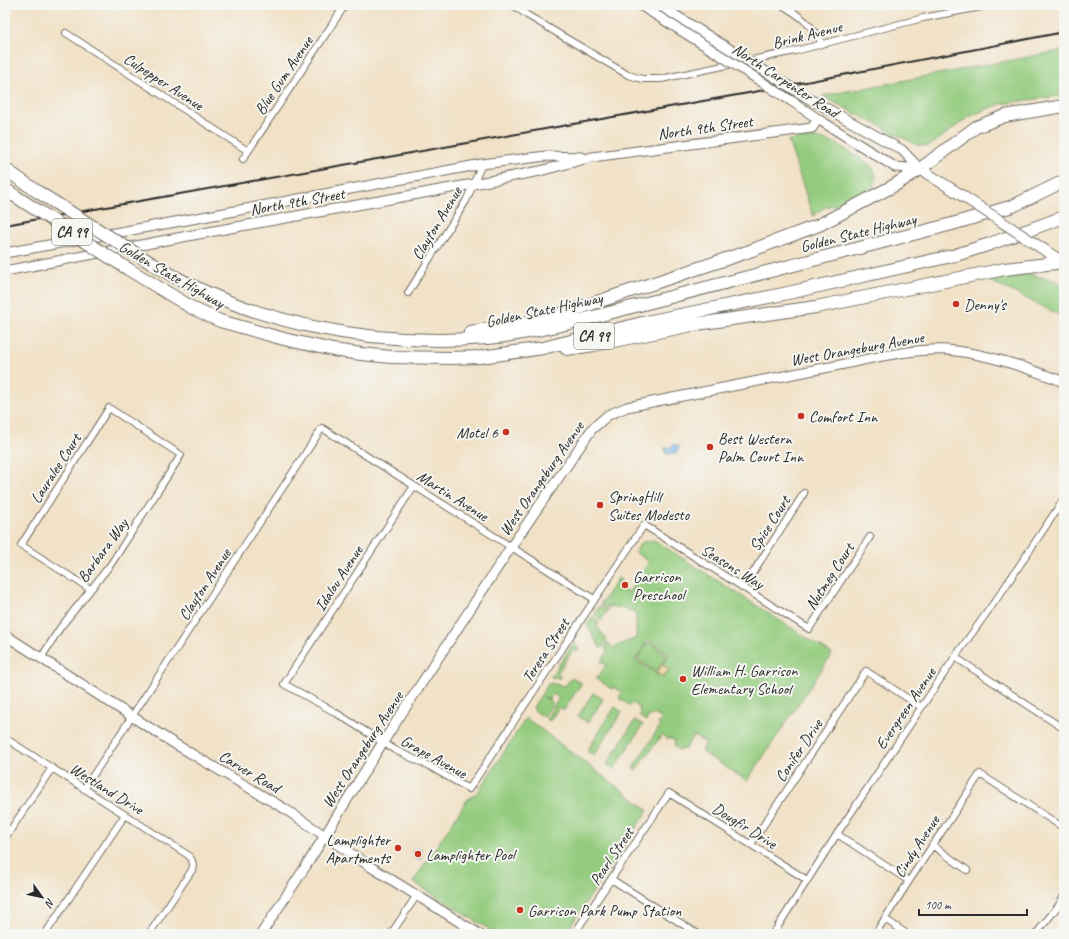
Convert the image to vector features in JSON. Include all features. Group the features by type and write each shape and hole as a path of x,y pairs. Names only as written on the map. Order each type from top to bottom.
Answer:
{"highway":[{"path":"433,340 536,321 555,316 747,252 819,225 881,194 920,169 965,135 989,121 1005,116 1064,106"},
{"name":"Golden State Highway","path":"5,169 38,192 151,263 180,279 234,303 289,321 325,329 375,337 433,340 488,338 528,332 570,322 952,224 1013,206 1064,181"},
{"name":"Golden State Highway","path":"5,189 128,269 200,312 220,321 290,341 361,354 391,357 450,358 481,356 543,348 646,322 788,293 956,255 1064,217"},
{"path":"481,356 542,353 594,345 704,322 816,307 1005,269 1064,262"}],"main road":[{"name":"North Carpenter Road","path":"920,169 1064,262"}],"street":[{"name":"Blue Gum Avenue","path":"243,159 345,5"},
{"name":"Brink Avenue","path":"513,5 618,70 634,78 652,80 773,56 962,8 991,5"},
{"name":"North Carpenter Road","path":"640,5 818,119 896,166 920,169"},
{"name":"North Carpenter Road","path":"659,5 806,97 902,150 920,169"},
{"path":"782,5 798,14 811,26 822,44"},
{"name":"Culpepper Avenue","path":"66,33 248,151"},
{"name":"North 9th Street","path":"5,271 540,171 592,157 812,128 818,119"},
{"name":"North 9th Street","path":"5,253 482,164 546,156 592,157"},
{"name":"Clayton Avenue","path":"408,293 466,201 482,164"},
{"name":"West Orangeburg Avenue","path":"261,934 306,866 383,742 511,547 592,429 608,416 622,409 923,350 947,350 973,353 1038,372 1064,382"},
{"name":"Lauralee Court","path":"90,589 21,545 109,408 181,455"},
{"name":"Clayton Avenue","path":"84,789 322,428 358,450"},
{"name":"Martin Avenue","path":"358,450 594,599"},
{"name":"Barbara Way","path":"41,658 60,628 111,564 181,455"},
{"name":"Idalou Avenue","path":"284,684 414,486"},
{"name":"Spice Court","path":"743,588 804,493"},
{"name":"Evergreen Avenue","path":"774,934 837,834 955,657 1003,590 1064,499"},
{"name":"Seasons Way","path":"644,526 809,629"},
{"name":"Teresa Street","path":"469,789 644,526"},
{"name":"Nutmeg Court","path":"809,629 870,537"},
{"name":"Carver Road","path":"5,635 133,716 285,809 324,836 479,934"},
{"path":"955,657 1064,729"},
{"name":"Conifer Drive","path":"751,844 866,671 922,707"},
{"name":"Grape Avenue","path":"284,684 333,711 397,750 469,789"},
{"name":"Westland Drive","path":"5,738 188,855 193,862 192,870 149,934"},
{"path":"5,838 52,768"},
{"name":"Cindy Avenue","path":"875,934 908,881 980,774 1064,828"},
{"name":"Dougfir Drive","path":"669,793 807,880"},
{"name":"Pearl Street","path":"574,934 669,793"},
{"path":"45,934 125,815"},
{"path":"837,834 908,881"},
{"path":"932,845 967,870"},
{"path":"612,879 698,934"},
{"path":"391,934 417,895"},
{"path":"1036,934 1059,905 1064,896"},
{"path":"885,919 908,934"}],"green space":[{"path":"1064,50 1064,95 1001,104 984,110 967,118 928,146 917,145 822,96"},
{"path":"816,138 837,144 870,165 876,175 875,182 870,192 840,206 832,205 825,207 813,216 788,140"},
{"path":"1028,274 1056,281 1064,285 1064,317 986,279"},
{"name":"William H. Garrison Elementary School","path":"654,540 832,654 747,781 701,751 706,743 694,736 685,749 678,750 674,744 675,741 669,738 668,740 662,735 636,770 633,768 660,726 658,724 662,719 654,714 652,716 650,715 646,721 639,716 641,713 639,711 640,708 632,703 630,706 619,698 622,692 614,687 612,689 595,678 598,677 606,665 601,662 607,652 605,647 608,642 612,648 636,638 636,612 600,605 618,578 621,580 617,586 628,593 649,562 635,552 642,542","holes":["648,640 669,654 662,665 669,669 663,678 635,660"]},
{"path":"599,607 608,609 601,621 595,614"},
{"path":"593,616 599,623 597,627 607,640 601,649 587,625"},
{"path":"574,642 579,650 577,652 573,650 557,674 560,678 551,677"},
{"path":"650,643 667,655 656,672 637,659 647,644"},
{"path":"572,677 581,684 564,710 559,707 550,721 546,719 559,698 553,694 549,699 544,697 553,703 544,717 535,711 533,707 549,683 565,686"},
{"path":"593,693 603,699 588,723 578,716"},
{"path":"615,707 622,712 594,755 587,751"},
{"path":"526,718 648,810 565,934 497,934 413,882 467,800 478,792"},
{"path":"635,720 643,725 614,769 607,764"}],"sand":[{"path":"662,665 669,669 663,677 657,673"}],"water":[{"path":"674,444 680,447 676,453 666,454 665,448 672,447"},
{"name":"Lamplighter Pool","path":"414,849 420,849 422,851 422,857 420,859 417,859 413,853 412,851"}],"railway":[{"path":"5,225 754,92 1064,32"}],"place":[{"name":"Denny's","path":"956,304"},
{"name":"Comfort Inn","path":"801,416"},
{"name":"Motel 6","path":"506,432"},
{"name":"Best Western Palm Court Inn","path":"710,447"},
{"name":"SpringHill Suites Modesto","path":"600,505"},
{"name":"Garrison Preschool","path":"625,585"},
{"name":"William H. Garrison Elementary School","path":"683,679"},
{"name":"Lamplighter Apartments","path":"398,848"},
{"name":"Lamplighter Pool","path":"418,854"},
{"name":"Garrison Park Pump Station","path":"520,910"}]}
